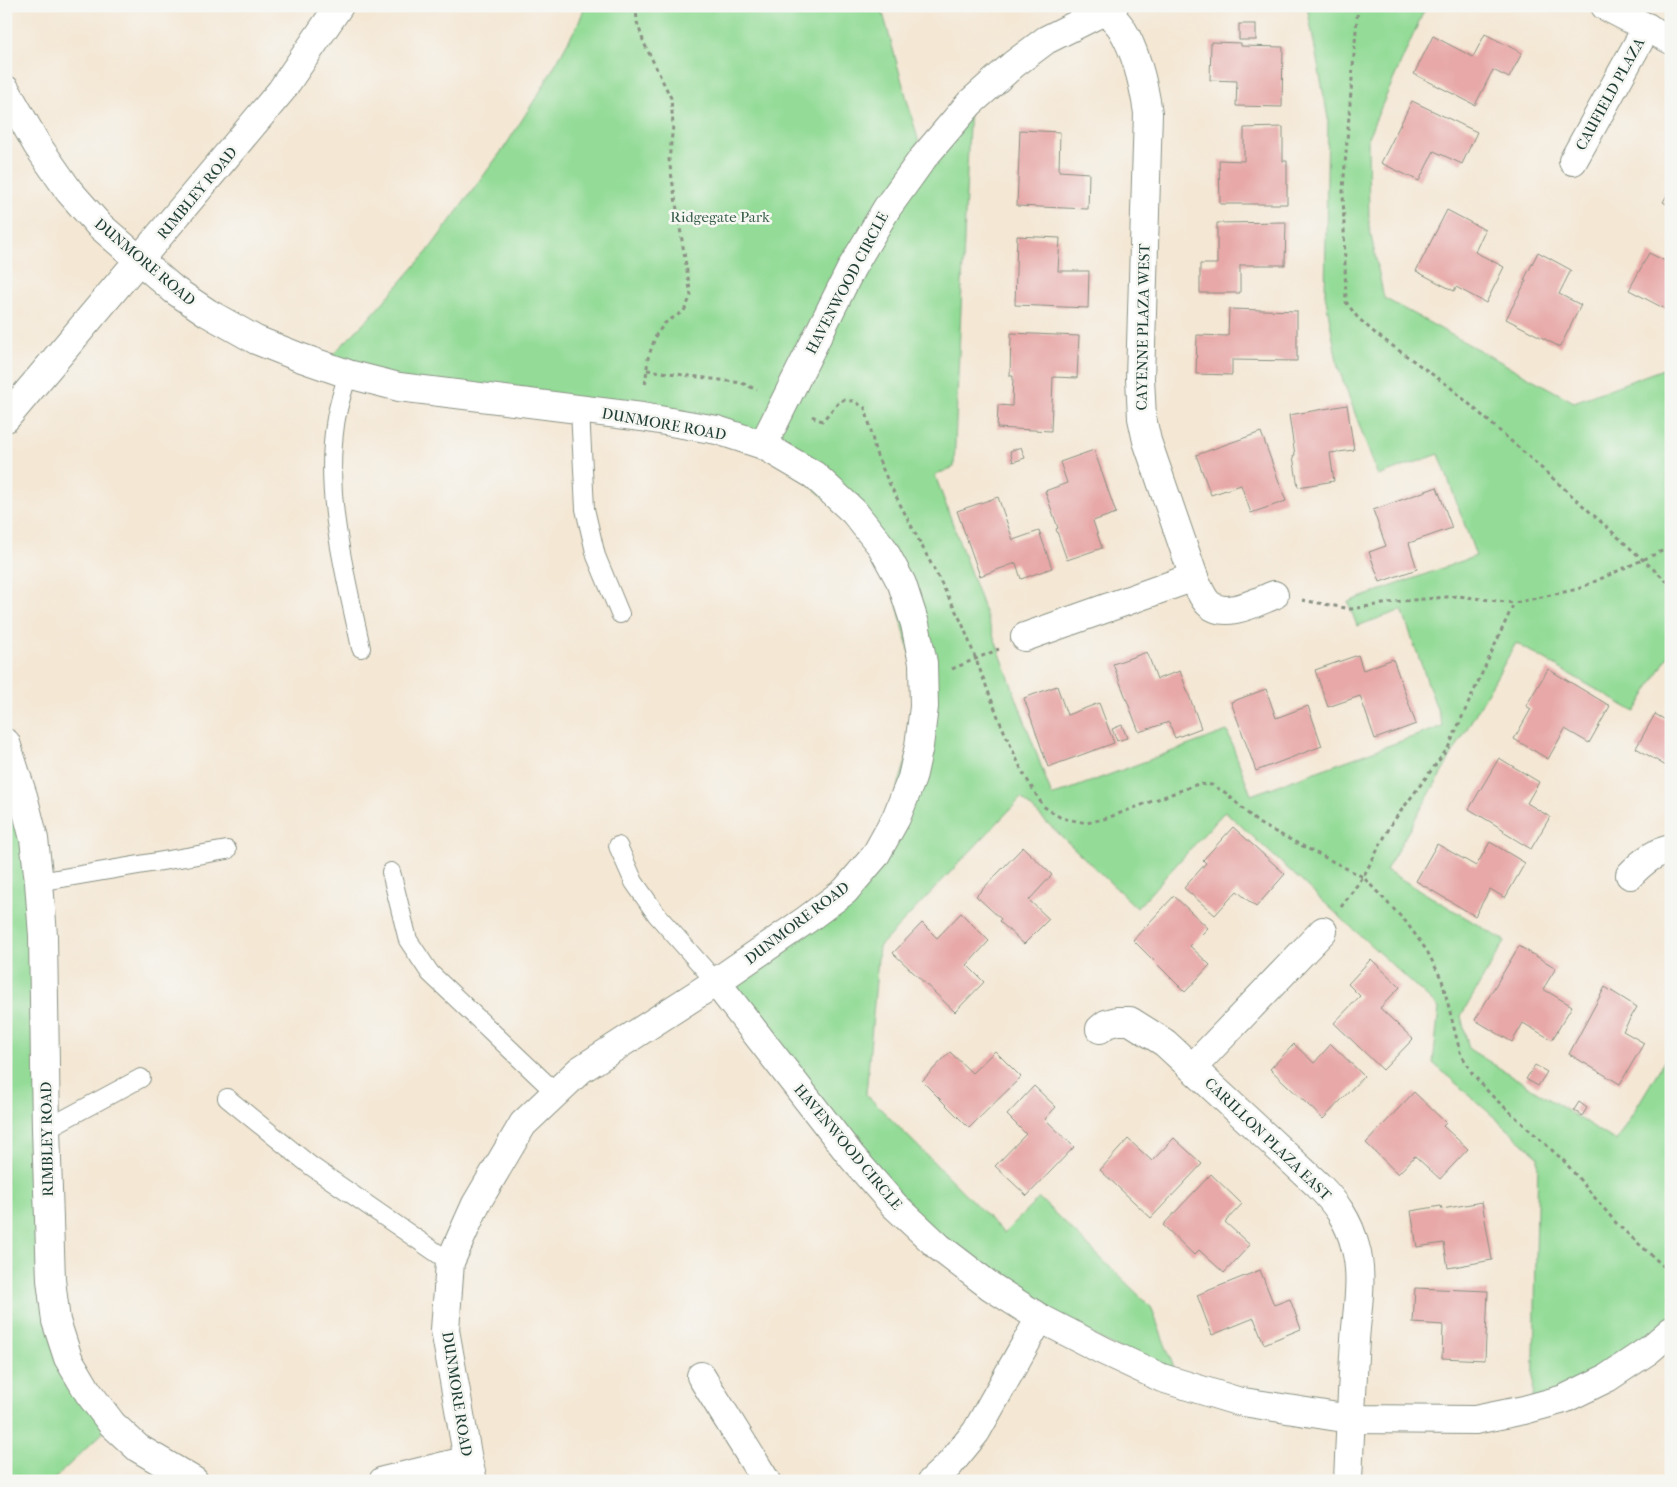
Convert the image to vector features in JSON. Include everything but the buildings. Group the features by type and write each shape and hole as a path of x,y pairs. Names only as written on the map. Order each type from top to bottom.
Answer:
{"street":[{"name":"RIMBLEY ROAD","path":"6,418 281,92 339,6"},
{"path":"1605,6 1671,40"},
{"name":"HAVENWOOD CIRCLE","path":"763,445 852,267 887,208 923,158 970,103 1014,64 1046,40 1106,8"},
{"name":"CAYENNE PLAZA WEST","path":"1106,8 1126,37 1141,79 1146,102 1148,126 1140,378 1142,418 1150,451 1194,577 1204,600 1216,609 1232,609 1274,595"},
{"name":"CAUFIELD PLAZA","path":"1573,161 1647,27"},
{"name":"DUNMORE ROAD","path":"6,90 37,145 69,191 99,225 174,290 194,304 256,340 348,374 399,387 642,417 717,430 763,445 814,475 854,512 882,546 902,584 915,624 923,672 924,707 919,746 912,778 896,818 875,856 845,891 806,920 716,982 580,1070 524,1124 476,1204 450,1262 445,1330 471,1470"},
{"path":"1025,637 1194,577"},
{"name":"RIMBLEY ROAD","path":"6,744 23,796 34,839 39,882 43,936 51,1280 56,1321 68,1358 88,1392 112,1424 138,1448 194,1481"},
{"path":"1630,875 1644,861 1655,854 1671,849"},
{"name":"CARILLON PLAZA EAST","path":"1193,1068 1322,931"},
{"name":"HAVENWOOD CIRCLE","path":"716,982 852,1157 894,1205 939,1247 990,1286 1040,1318 1162,1378 1237,1401 1350,1419 1475,1420 1524,1410 1564,1399 1607,1378 1649,1350 1671,1331"},
{"name":"CARILLON PLAZA EAST","path":"1100,1029 1106,1024 1117,1021 1130,1021 1165,1042 1318,1185 1336,1204 1346,1221 1356,1247 1359,1276 1348,1481"},
{"path":"932,1481 950,1464 976,1432 1040,1318"},
{"path":"701,1376 766,1481"},
{"path":"383,1481 471,1470"}],"lane":[{"path":"348,374 335,425 332,471 338,541 361,648"},
{"path":"580,410 585,509 596,556 620,614"},
{"path":"618,846 634,882 657,915 716,982"},
{"path":"39,882 227,850"},
{"path":"391,872 408,940 430,973 556,1094"},
{"path":"46,1129 142,1078"},
{"path":"227,1098 311,1166 450,1262"}],"path":[{"path":"636,6 637,22 644,43 671,98 673,126 669,160 691,296 684,311 665,323 656,334 648,358 642,417"},
{"path":"1358,6 1343,189 1346,302 1358,318 1376,334 1450,387 1671,586"},
{"path":"647,370 742,383 822,421 841,400 854,401 865,408 874,451 962,623 1000,722 1022,771 1043,806 1061,818 1087,823 1107,818 1198,784 1212,785 1226,793 1258,823 1363,877 1406,922 1427,951 1442,980 1460,1052 1472,1072 1491,1095 1564,1161 1617,1224 1671,1273"},
{"path":"1274,595 1351,609 1402,601 1458,596 1514,603 1578,589 1671,547"},
{"path":"1322,931 1363,877 1392,822 1448,748 1514,603"},
{"path":"923,672 955,668 1025,637"}],"green space":[{"name":"Ridgegate Park","path":"585,6 881,6 923,157 970,103 954,467 935,475 1052,796 1227,731 1251,795 1443,726 1402,610 1357,626 1348,602 1476,556 1439,454 1378,476 1338,367 1325,294 1328,118 1307,6 1426,6 1368,137 1369,226 1384,298 1574,402 1671,366 1671,651 1635,712 1516,643 1386,870 1505,941 1461,1016 1469,1049 1616,1141 1671,1050 1671,1331 1533,1408 1538,1156 1433,1063 1439,1008 1225,811 1137,908 1021,798 879,947 866,1094 1004,1233 1039,1198 1151,1307 1180,1384 939,1247 716,982 875,856 924,707 882,547 763,445 322,365 371,316 428,251 506,145 541,90 579,22"},
{"path":"6,744 23,796 56,1321 112,1424 52,1481 6,1481"}]}
